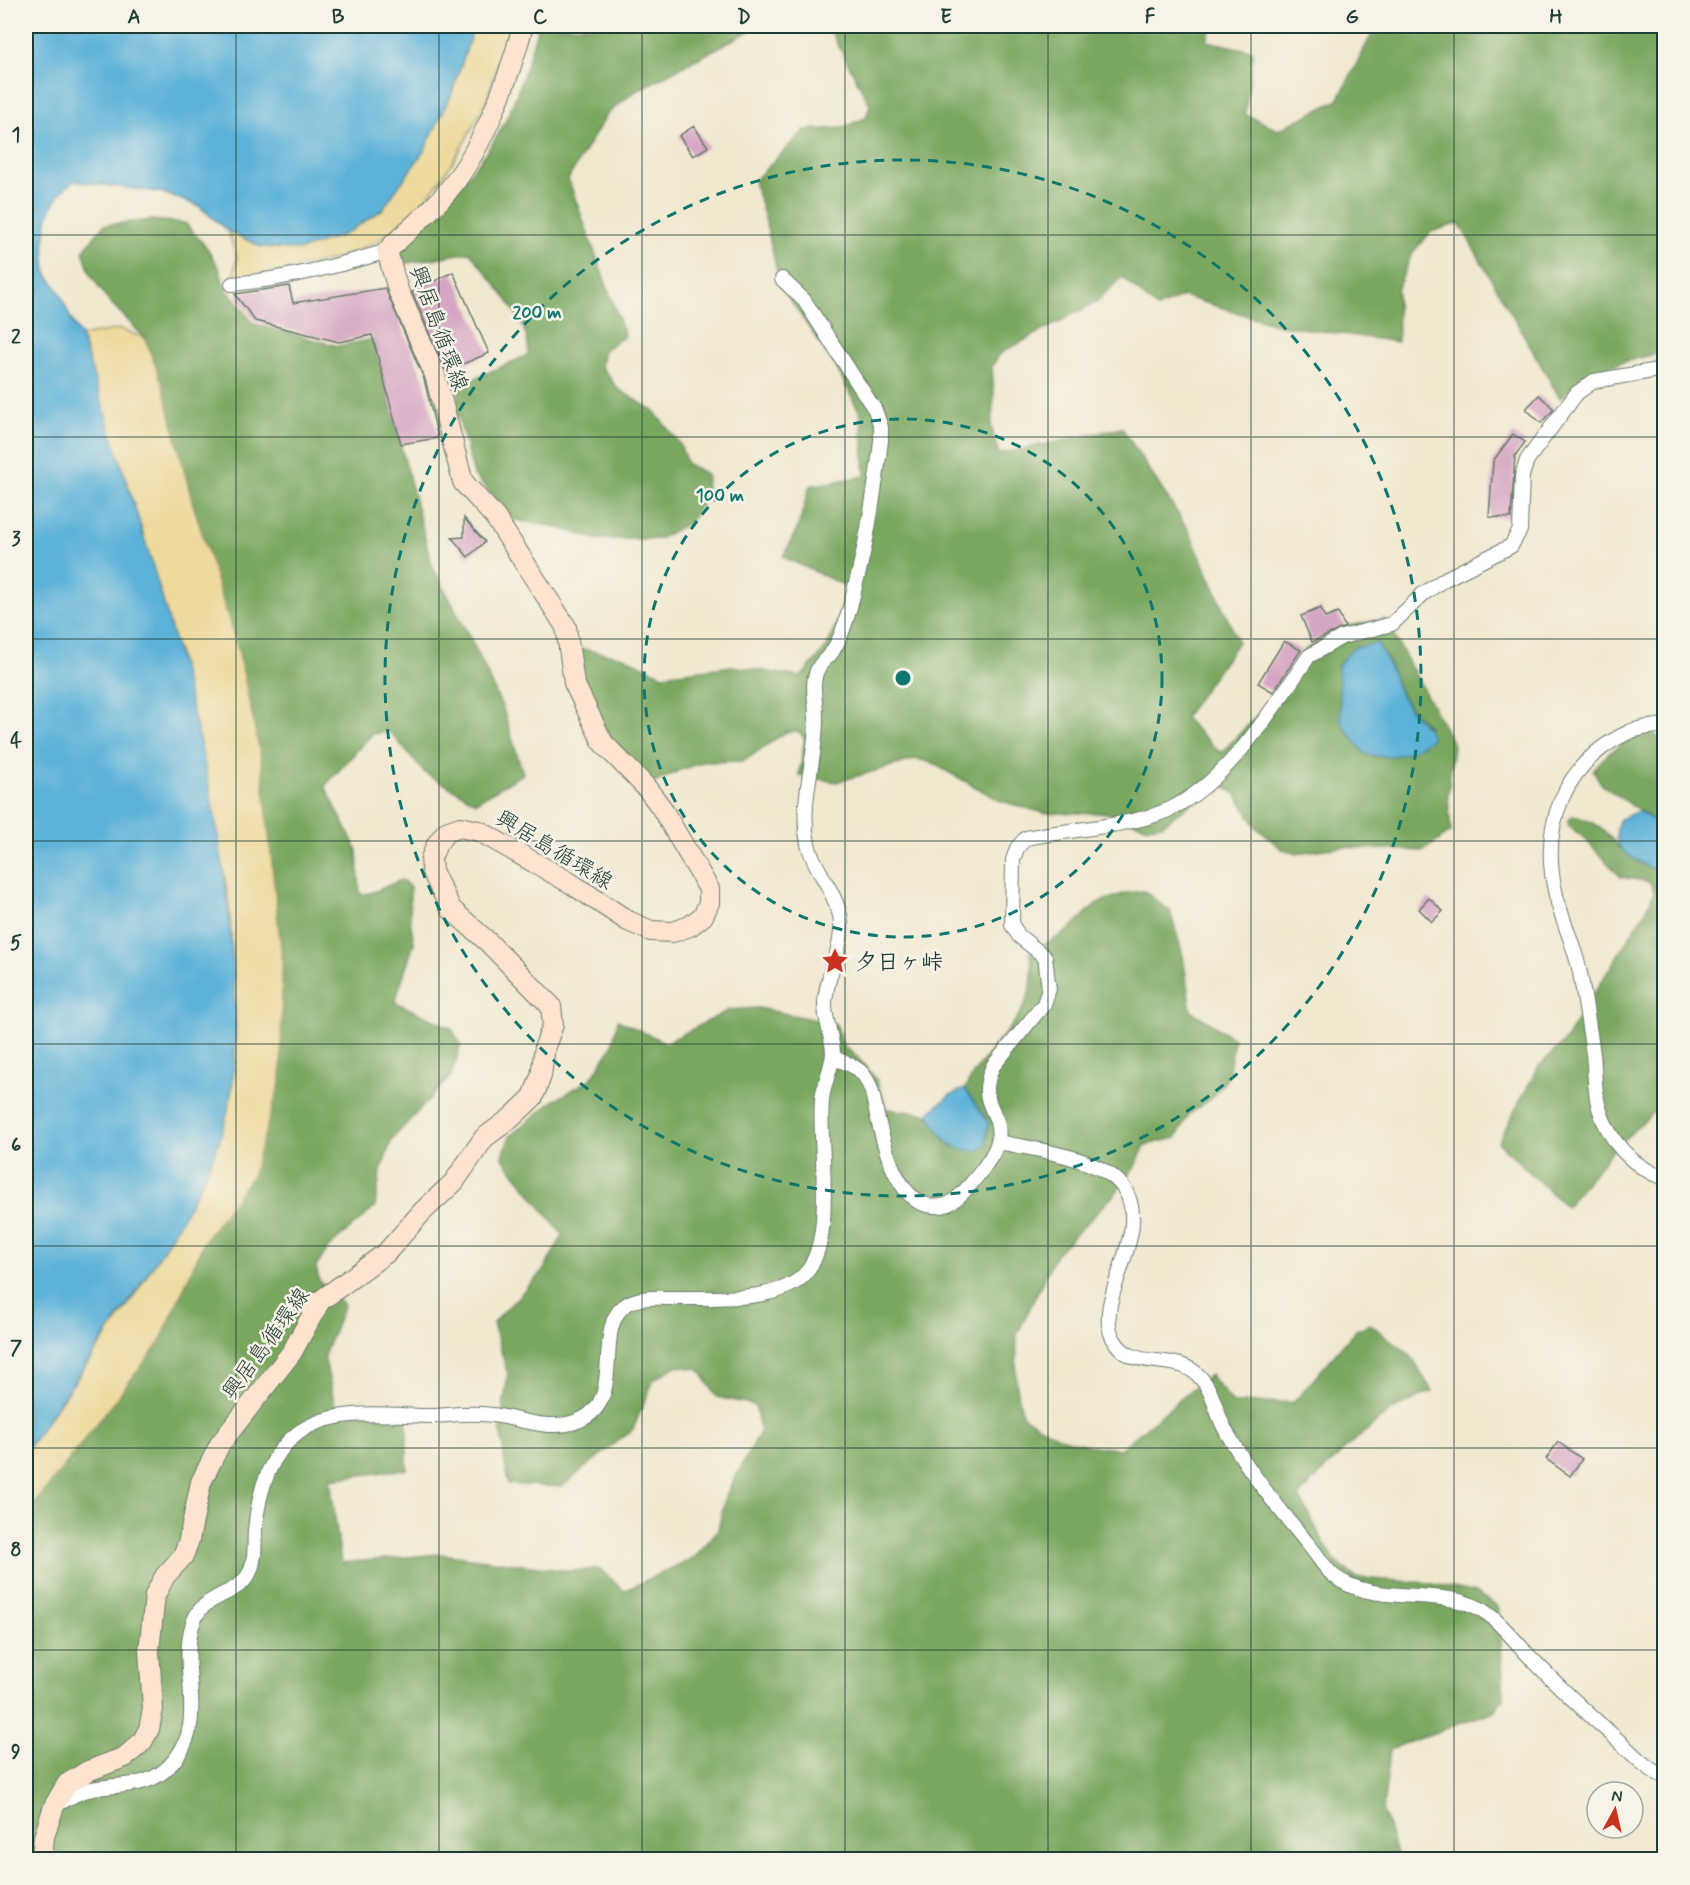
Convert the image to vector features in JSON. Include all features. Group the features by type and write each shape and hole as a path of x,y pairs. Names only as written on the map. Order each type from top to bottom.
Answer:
{"main road":[{"name":"興居島循環線","path":"42,1860 44,1837 54,1806 67,1784 88,1771 125,1757 142,1742 149,1729 153,1709 149,1651 155,1595 165,1576 183,1556 189,1540 201,1482 220,1444 292,1352 320,1301 387,1254 423,1211 454,1182 484,1138 511,1118 533,1097 541,1076 545,1046 553,1025 550,1006 488,942 451,909 432,872 431,858 436,844 446,832 459,827 479,831 572,884 627,921 651,931 673,932 690,926 703,916 709,903 709,889 661,807 645,786 603,743 574,683 566,627 495,517 463,482 435,375 398,290 387,251 441,199 466,164 504,84 523,26"}],"street":[{"path":"232,284 279,280 313,273 387,251"},
{"path":"54,1806 80,1792 138,1784 155,1778 169,1766 184,1747 192,1711 190,1642 193,1622 201,1607 213,1598 233,1590 250,1574 265,1479 276,1456 297,1434 325,1419 355,1415 486,1414 527,1423 564,1425 584,1419 597,1407 606,1388 612,1326 619,1311 628,1303 646,1298 720,1297 771,1293 794,1285 809,1269 818,1251 825,1170 821,1105 825,1076 834,1058 825,1008 840,928 840,913 808,845 806,817 809,778 816,739 814,682 818,668 832,653 855,590 870,525 881,427 875,410 804,300 782,279"},
{"path":"834,1058 851,1065 862,1073 871,1090 880,1126 897,1176 907,1193 922,1204 947,1205 961,1194 980,1171 998,1142 999,1130 986,1097 988,1077 993,1066 1044,1004 1049,989 1045,957 1019,936 1012,925 1013,860 1017,848 1026,838 1128,820 1168,810 1215,778 1242,748 1309,656 1342,637 1392,624 1423,594 1446,579 1511,546 1520,530 1522,477 1527,460 1577,393 1594,381 1665,369"},
{"path":"1665,725 1631,731 1598,749 1569,780 1555,817 1551,849 1555,893 1584,992 1599,1107 1611,1136 1630,1159 1652,1174 1665,1178"},
{"path":"998,1142 1072,1158 1101,1169 1123,1186 1134,1211 1110,1312 1111,1335 1121,1351 1137,1360 1182,1365 1197,1373 1210,1390 1220,1420 1253,1478 1331,1574 1351,1588 1467,1604 1488,1614 1571,1699 1637,1758 1665,1776"}],"green space":[{"path":"538,26 759,26 636,91 607,114 568,179 625,336 604,350 601,366 618,389 654,411 680,444 687,464 707,474 706,496 691,521 659,539 595,539 553,526 515,520 474,475 456,408 460,385 528,355 528,342 524,329 508,301 470,252 402,264 400,247 478,164 499,133 517,94"},
{"path":"828,26 1211,26 1207,41 1253,51 1245,114 1278,130 1338,100 1376,26 1664,26 1664,352 1623,362 1586,375 1560,398 1459,223 1431,232 1412,253 1397,290 1398,342 1279,325 1183,296 1157,308 1122,277 1096,302 1001,353 992,366 994,396 991,426 999,454 1122,428 1189,531 1238,642 1184,718 1221,753 1269,703 1306,649 1349,626 1385,619 1453,744 1448,796 1451,832 1423,851 1341,847 1296,853 1282,849 1257,828 1236,794 1219,783 1162,825 1148,827 1108,813 1044,813 1001,801 930,762 916,759 837,782 799,776 805,739 798,731 786,732 744,761 703,762 680,770 640,790 561,655 582,649 624,657 663,675 732,666 801,677 827,647 850,588 783,557 798,527 810,486 865,476 861,415 836,367 780,285 754,181 805,130 841,128 866,118 870,105","holes":["1387,657 1407,704 1429,727 1338,666"]},
{"path":"152,220 185,223 207,248 219,268 225,287 254,324 338,346 373,339 432,565 479,655 503,709 523,774 476,802 425,773 389,731 372,734 325,786 357,850 360,894 370,893 402,880 410,887 410,919 414,943 395,1002 451,1028 461,1044 451,1076 392,1139 380,1174 375,1207 328,1248 316,1267 319,1281 344,1305 324,1356 335,1406 407,1406 407,1469 330,1479 341,1563 440,1554 568,1571 600,1569 624,1591 695,1557 718,1530 726,1495 760,1432 755,1405 717,1397 699,1369 676,1366 654,1379 633,1429 561,1487 508,1484 500,1426 508,1375 493,1323 543,1271 563,1235 502,1157 510,1136 550,1103 591,1079 612,1046 618,1020 666,1043 729,1010 758,1008 836,1024 843,1045 876,1079 887,1109 928,1114 948,1145 978,1151 986,1144 988,1122 965,1089 975,1071 1012,1026 1022,1010 1029,993 1032,975 1030,953 1068,931 1097,903 1126,893 1144,891 1170,911 1183,956 1191,1011 1234,1038 1228,1077 1211,1099 1189,1114 1176,1138 1145,1145 1135,1167 1115,1194 1056,1254 1017,1335 1016,1381 1022,1415 1047,1431 1068,1440 1091,1446 1120,1449 1210,1375 1233,1403 1294,1402 1356,1330 1370,1324 1410,1355 1432,1391 1393,1409 1348,1446 1299,1496 1332,1558 1356,1578 1428,1583 1477,1593 1499,1608 1504,1698 1494,1711 1390,1749 1383,1811 1398,1859 26,1859 26,1515 160,1342 205,1240 252,1176 282,960 261,758 239,653 192,501 162,383 145,338 108,300 91,275 83,251 104,225"},
{"path":"1655,734 1662,741 1655,786 1664,799 1664,827 1602,785 1593,770 1620,745 1636,738"},
{"path":"1573,816 1591,822 1603,830 1627,854 1652,869 1664,866 1664,1102 1611,1152 1566,1207 1498,1142 1539,1066 1564,1042 1648,907 1654,892 1650,882 1621,877 1583,837 1569,826 1568,820"}],"sand":[{"path":"474,26 510,26 490,88 472,129 447,171 416,209 379,239 343,256 297,268 233,279 237,257 228,231 262,247 424,151 452,93"},
{"path":"119,329 145,338 162,383 192,501 239,653 261,758 282,960 281,1080 252,1176 205,1240 160,1342 26,1515 26,1451 130,1303 166,1245 235,1064 230,907 213,810 180,659 81,336"}],"water":[{"path":"26,26 474,26 452,93 424,151 382,210 345,234 301,250 262,247 228,231 199,206 160,192 74,181 56,199 47,221 44,245 47,273 57,287 81,336 153,568 196,724 213,804 225,883 233,964 236,1042 233,1080 226,1119 214,1155 198,1189 145,1278 26,1451"},
{"path":"1377,643 1404,700 1428,729 1432,738 1416,749 1400,755 1365,754 1341,722 1338,665 1353,648"},
{"path":"1638,811 1664,827 1664,866 1652,869 1629,855 1619,845 1617,829 1620,819"},
{"path":"965,1089 988,1122 986,1144 978,1151 952,1145 942,1136 928,1114 950,1095"}],"building":[{"path":"694,126 708,147 693,156 679,136"},
{"path":"453,272 489,353 446,371 412,292"},
{"path":"289,286 293,303 385,288 424,379 438,438 401,444 372,335 339,342 255,321 235,294"},
{"path":"1539,395 1554,409 1541,423 1526,409"},
{"path":"1513,434 1525,442 1515,456 1511,518 1489,517 1493,461"},
{"path":"464,518 485,542 468,557 452,538 464,537"},
{"path":"1321,608 1325,618 1338,613 1345,627 1312,642 1301,616"},
{"path":"1284,641 1301,650 1273,692 1258,683"},
{"path":"1429,898 1443,911 1432,922 1419,909"},
{"path":"1558,1442 1582,1459 1570,1476 1546,1459"}],"place":[{"name":"夕日ヶ峠","path":"835,961"}]}
